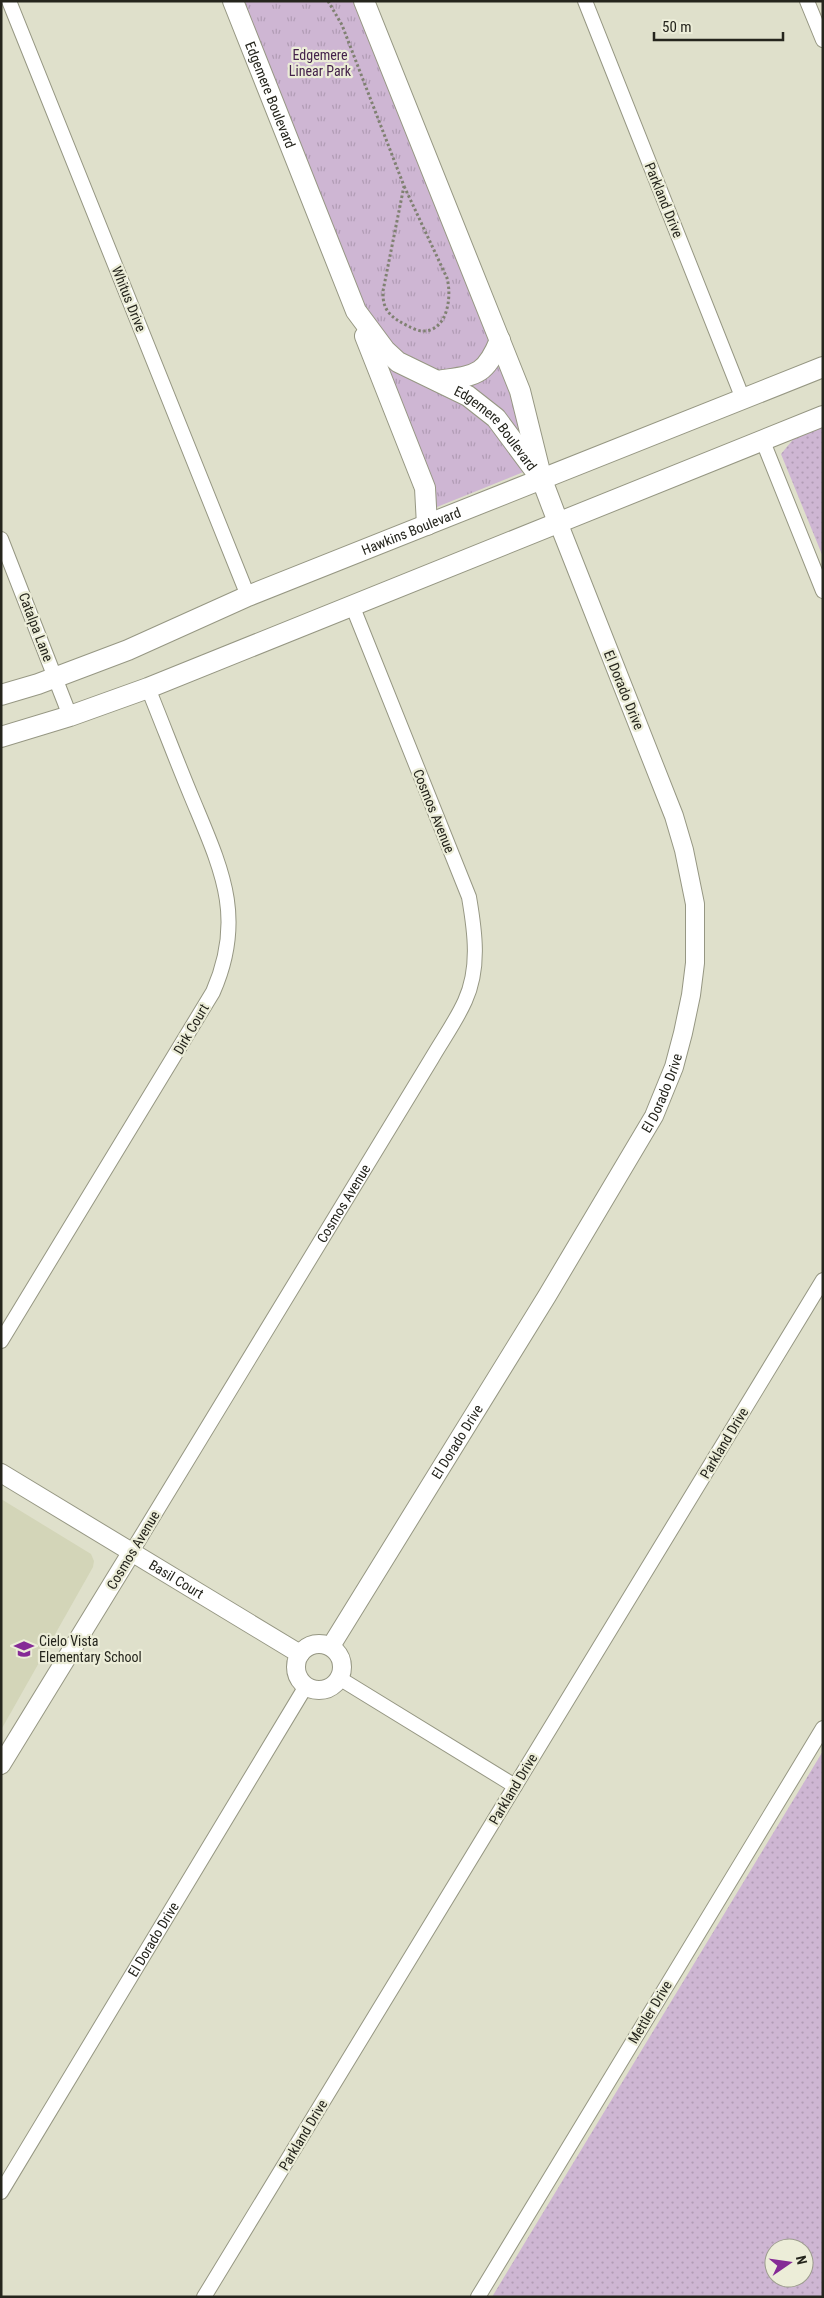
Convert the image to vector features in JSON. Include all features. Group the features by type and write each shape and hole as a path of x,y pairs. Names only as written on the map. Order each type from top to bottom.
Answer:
{"main road":[{"name":"Edgemere Boulevard","path":"233,1 356,311 385,350 398,362 468,396 496,418 542,480"},
{"name":"Edgemere Boulevard","path":"364,1 520,391 542,480"},
{"path":"356,311 425,488 427,525"},
{"path":"438,381 463,377 483,370 492,359 500,340"},
{"name":"Hawkins Boulevard","path":"1,695 55,678 154,639 248,596 823,367"},
{"path":"1,737 70,716 148,688 823,416"},
{"name":"El Dorado Drive","path":"542,480 558,522"}],"street":[{"name":"Whitus Drive","path":"9,1 248,596"},
{"name":"Parkland Drive","path":"586,1 743,399"},
{"path":"807,1 823,40"},
{"path":"762,439 823,591"},
{"name":"El Dorado Drive","path":"331,1646 547,1296 654,1116 674,1067 691,995 696,963 695,904 684,850 674,816 558,522"},
{"name":"Catalpa Lane","path":"1,539 70,716"},
{"name":"Cosmos Avenue","path":"1,1765 432,1058 464,1001 470,985 474,960 475,930 469,898 352,605"},
{"name":"Dirk Court","path":"1,1341 198,1017 222,970 228,946 228,920 222,871 148,688"},
{"name":"Parkland Drive","path":"204,2297 823,1280"},
{"name":"Basil Court","path":"1,1473 300,1654"},
{"path":"314,1644 331,1646 341,1660 342,1669 339,1678 334,1685 325,1689 315,1689 306,1686 300,1680 296,1671 296,1662 300,1654 314,1644"},
{"path":"339,1678 515,1786"},
{"name":"El Dorado Drive","path":"1,2192 306,1686"},
{"name":"Mettler Drive","path":"478,2297 823,1728"}],"path":[{"path":"328,1 342,25 404,186 447,278 450,288 450,300 442,321 435,328 428,331 420,332 389,315 382,298 404,186"}],"shaded area":[{"name":"Cielo Vista Elementary School","path":"1,1499 91,1554 94,1561 93,1567 1,1730"}],"green space":[{"name":"Edgemere Linear Park","path":"236,1 354,1 525,432 536,467 437,507"},
{"path":"823,425 823,557 781,454 796,436"},
{"path":"823,1751 823,2297 492,2297"}],"place":[{"name":"Cielo Vista Elementary School","path":"24,1649"}]}
